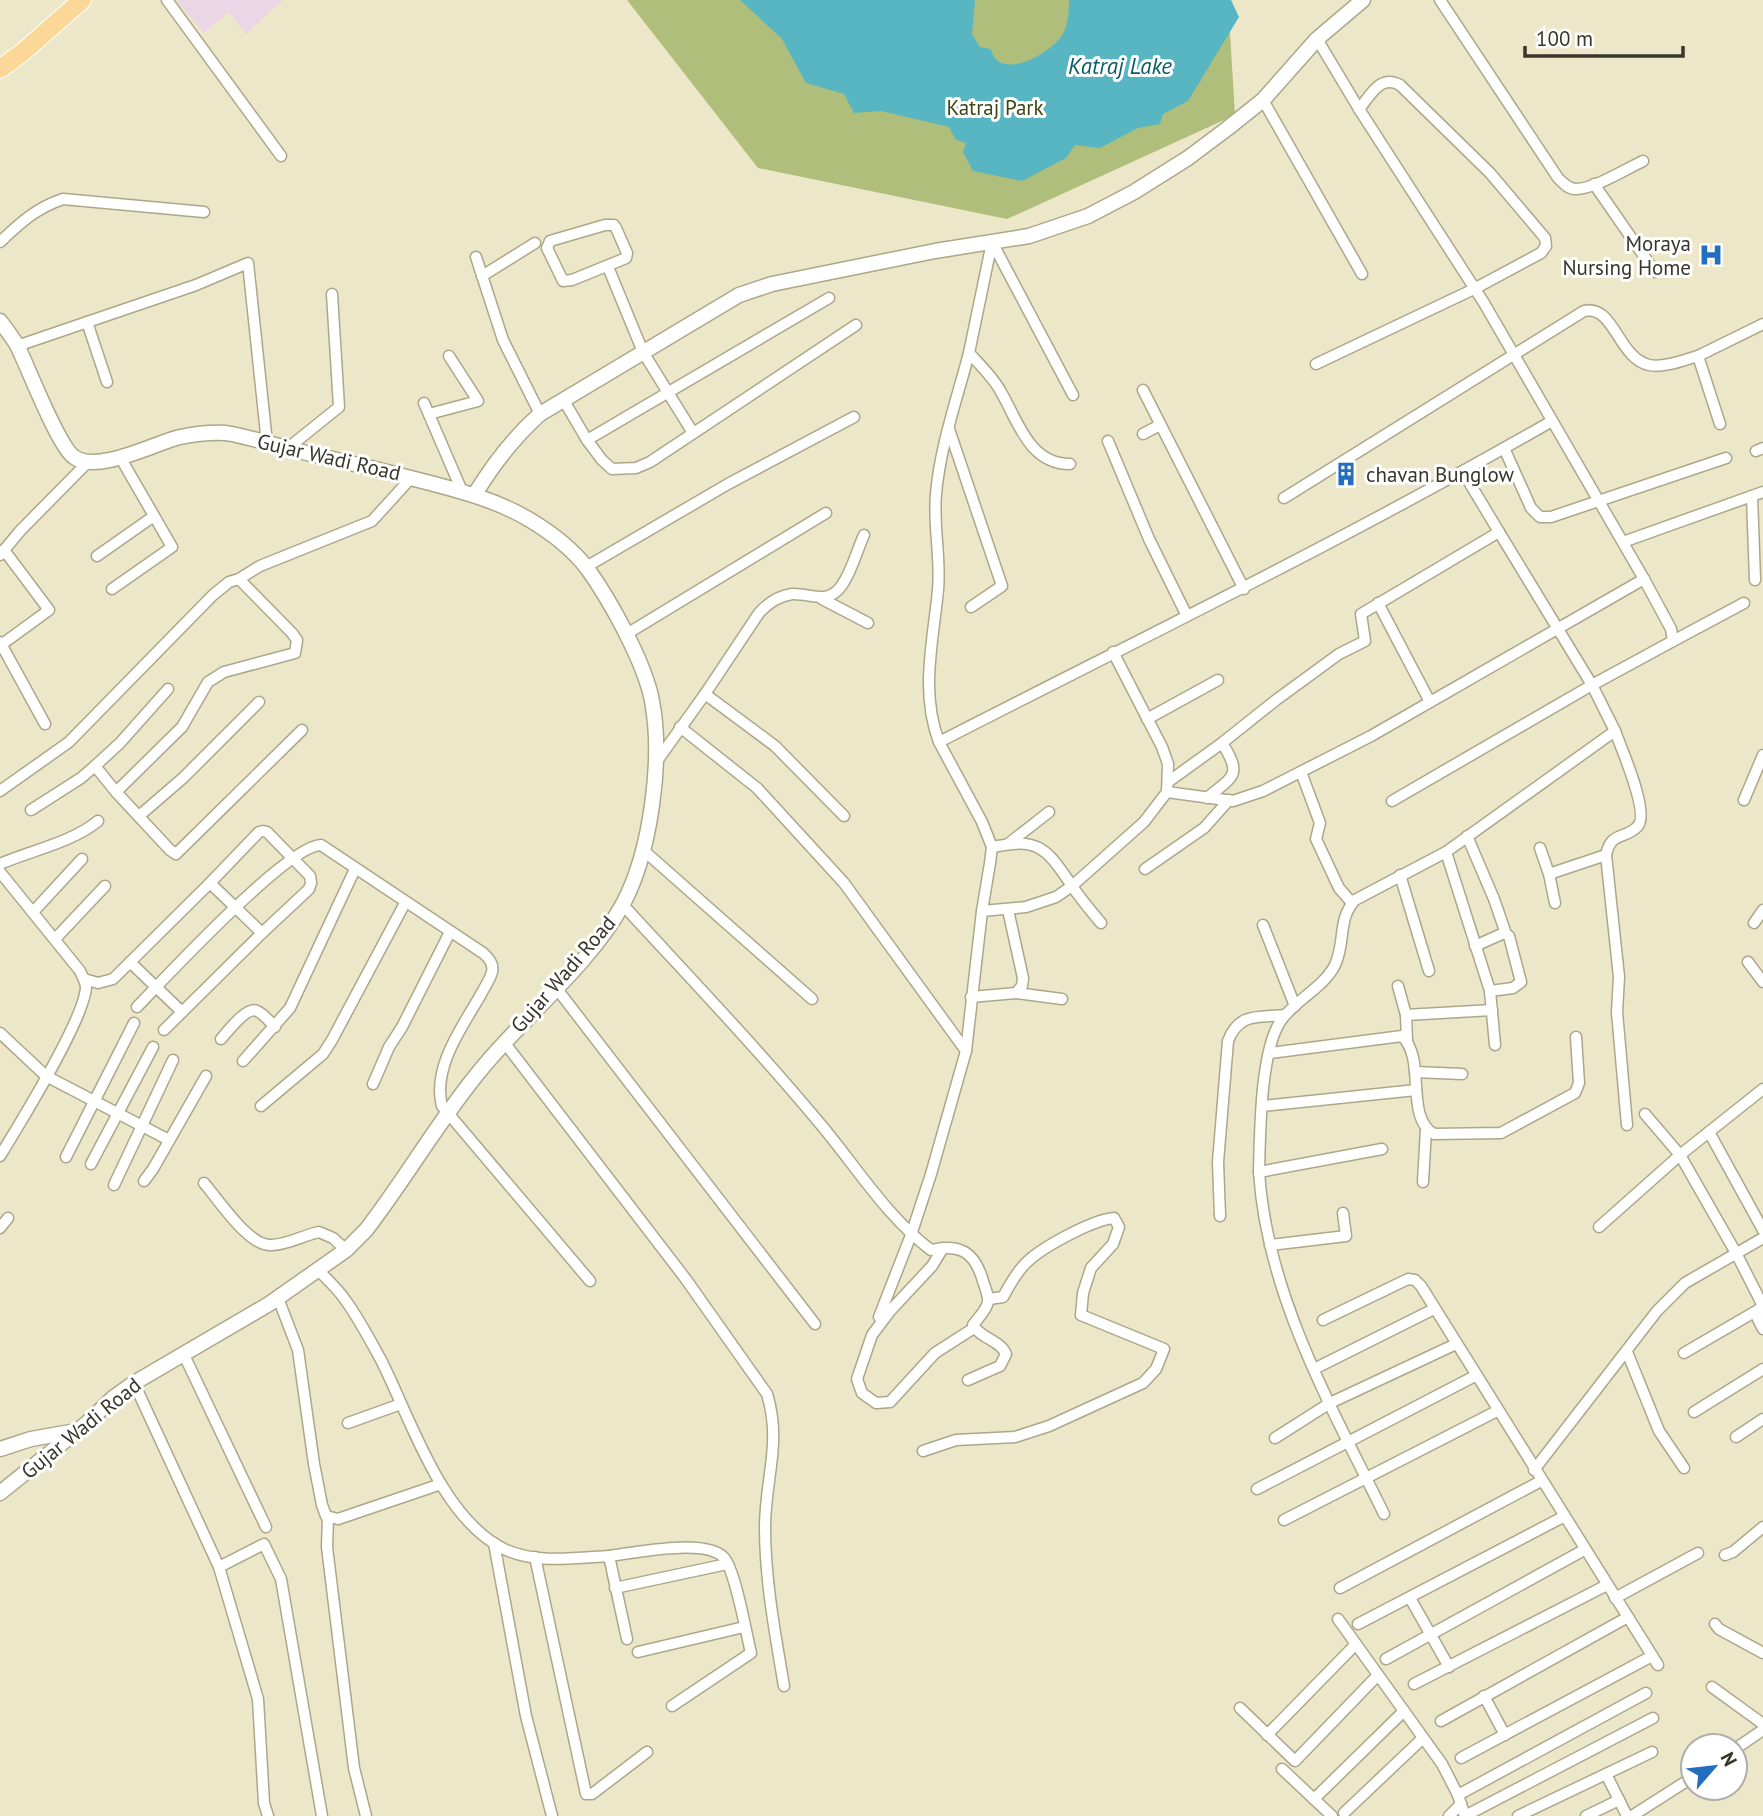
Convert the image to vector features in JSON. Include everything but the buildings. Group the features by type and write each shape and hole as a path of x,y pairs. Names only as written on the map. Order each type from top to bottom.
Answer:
{"highway":[{"path":"0,69 82,0"}],"street":[{"path":"167,0 281,156"},
{"path":"424,402 468,492 513,438 540,414 739,295 772,284 1029,236 1088,216 1134,192 1188,158 1263,100 1318,39 1363,0"},
{"path":"1440,0 1558,178 1566,186 1575,189 1594,184 1643,161"},
{"path":"1318,39 1513,354 1644,579 1671,629 1673,641"},
{"path":"1316,364 1474,289 1541,253 1546,246 1545,239 1490,173 1401,85 1393,81 1379,84 1359,109"},
{"path":"1263,100 1362,274"},
{"path":"1594,184 1655,272"},
{"path":"0,242 24,219 43,206 63,199 204,212"},
{"path":"614,225 627,253 626,258 608,267 567,282 563,281 547,248 548,244 553,240 614,225"},
{"path":"879,1317 931,1174 966,1051 992,847 932,724 928,674 940,565 936,493 992,242"},
{"path":"992,242 1073,395"},
{"path":"481,276 535,243"},
{"path":"476,257 503,340 540,414"},
{"path":"17,346 195,285 248,263 267,443"},
{"path":"608,267 643,352 693,433"},
{"path":"288,449 339,407 332,294"},
{"path":"587,440 829,298"},
{"path":"1284,498 1584,311 1594,309 1602,312 1637,360 1650,365 1662,365 1698,356 1763,324"},
{"path":"0,321 17,346 59,436 72,457 87,463 2,552 49,610 1,644 45,724"},
{"path":"87,322 107,382"},
{"path":"563,399 602,460 612,469 636,468 650,462 856,325"},
{"path":"969,353 1001,391 1024,437 1056,464 1070,464"},
{"path":"429,414 478,401 449,355"},
{"path":"1698,356 1720,424"},
{"path":"1143,390 1244,589"},
{"path":"586,567 728,484 854,416"},
{"path":"939,742 1113,652 1244,589 1463,472 1552,421"},
{"path":"1143,434 1160,425"},
{"path":"949,429 1002,586 971,607"},
{"name":"Gujar Wadi Road","path":"0,1493 113,1398 278,1298 346,1250 366,1230 472,1080 504,1042 557,989 622,905 635,876 642,849 653,798 657,761 657,732 651,697 643,671 625,635 586,567 566,547 533,522 468,492 227,433 181,437 120,457 87,463"},
{"path":"1108,441 1149,540 1187,616"},
{"path":"1504,448 1531,508 1540,517 1551,517 1726,458"},
{"path":"112,589 172,547 120,457"},
{"path":"1463,472 1592,685 1615,731 1637,790 1642,817 1640,824 1613,839 1608,845 1606,855 1619,977 1617,1012 1627,1125"},
{"path":"0,791 69,742 213,595 229,582 260,566 372,522 412,477"},
{"path":"1623,542 1758,494 1755,580"},
{"path":"625,635 826,513"},
{"path":"97,556 154,516"},
{"path":"982,911 1041,904 1072,886 1144,822 1168,787 1276,700 1339,654 1365,641 1362,614 1499,532"},
{"path":"822,599 843,585 864,534"},
{"path":"116,792 182,727 208,682 224,672 295,653 297,640 292,632 239,579"},
{"path":"1168,787 1207,798 1229,800 1247,797 1301,772 1430,702 1644,579"},
{"path":"657,761 705,694 741,637 768,603 792,594 822,599 868,623"},
{"path":"1378,603 1430,702"},
{"path":"1392,802 1592,685 1744,603"},
{"path":"1113,652 1168,764 1168,787"},
{"path":"1147,719 1218,680"},
{"path":"31,810 95,766 120,743 168,689"},
{"path":"705,694 775,746 844,816"},
{"path":"139,816 183,778 259,702"},
{"path":"680,727 757,788 836,874 966,1051"},
{"path":"95,766 116,792 176,854 302,730"},
{"path":"1384,1514 1314,1369 1285,1297 1270,1245 1261,1204 1259,1172 1262,1106 1275,1028 1334,968 1340,951 1346,911 1352,903 1374,888 1446,852 1615,731"},
{"path":"1207,798 1234,772 1235,765 1222,743"},
{"path":"1744,800 1763,755"},
{"path":"1301,772 1320,823 1316,839 1339,888 1352,903"},
{"path":"1145,869 1204,828 1229,800"},
{"path":"1008,844 1049,812"},
{"path":"0,864 82,834 98,821"},
{"path":"84,979 98,983 108,982 263,831 310,876 312,883 164,1030"},
{"path":"1467,836 1509,936 1521,982 1513,988 1490,991"},
{"path":"992,847 1023,843 1038,847 1053,858 1101,923"},
{"path":"137,1007 236,908 292,858 312,845 321,845 483,953 493,966 442,1072 440,1098 447,1114 590,1281"},
{"path":"1540,848 1555,903"},
{"path":"642,849 812,999"},
{"path":"1446,852 1490,991 1495,1045"},
{"path":"1549,874 1606,855"},
{"path":"33,912 82,859"},
{"path":"243,1061 290,1008 355,869"},
{"path":"0,872 55,939 84,979 86,987 73,1026 0,1156"},
{"path":"1400,875 1429,971"},
{"path":"210,883 262,933"},
{"path":"55,939 105,886"},
{"path":"261,1106 316,1060 332,1040 405,903"},
{"path":"622,905 760,1054 911,1235 930,1250 943,1248 970,1254 978,1263 989,1299 973,1325 974,1328"},
{"path":"1008,910 1023,978 1022,986 1016,993"},
{"path":"1754,923 1763,910"},
{"path":"1263,925 1296,1006"},
{"path":"373,1084 389,1047 402,1027 450,932"},
{"path":"1475,946 1499,934 1506,934"},
{"path":"130,962 182,1012"},
{"path":"1748,962 1763,982"},
{"path":"1398,986 1406,1015 1407,1041"},
{"path":"557,989 815,1324"},
{"path":"971,997 1016,993 1062,999"},
{"path":"222,1038 252,1009 257,1010 275,1027"},
{"path":"1406,1015 1492,1010"},
{"path":"1220,1216 1219,1162 1228,1041 1233,1027 1241,1020 1285,1015"},
{"path":"66,1157 134,1023"},
{"path":"0,1033 46,1076 169,1140"},
{"path":"1270,1053 1402,1036 1413,1051 1416,1090 1421,1118 1426,1129 1423,1182"},
{"path":"1426,1129 1434,1134 1501,1133 1566,1100 1575,1093 1579,1083 1576,1037"},
{"path":"504,1042 685,1278 767,1394 775,1436 765,1523 766,1561 784,1686"},
{"path":"91,1164 153,1047"},
{"path":"114,1185 173,1060"},
{"path":"1415,1072 1462,1073"},
{"path":"144,1181 206,1076"},
{"path":"1599,1227 1680,1155 1763,1089"},
{"path":"1262,1106 1416,1090"},
{"path":"1645,1114 1680,1155 1736,1252 1763,1307"},
{"path":"1709,1132 1763,1230"},
{"path":"1259,1172 1382,1149"},
{"path":"204,1183 245,1231 261,1243 274,1245 319,1232 333,1238 346,1250"},
{"path":"1270,1245 1346,1236 1343,1213"},
{"path":"0,1228 8,1218"},
{"path":"923,1451 956,1440 1014,1437 1049,1426 1143,1383 1156,1369 1162,1357 1164,1349 1081,1315 1083,1293 1091,1268 1113,1244 1119,1227 1114,1219 1104,1219 1057,1242 1026,1262 1003,1297 989,1299"},
{"path":"1534,1470 1657,1311 1685,1283 1763,1238"},
{"path":"943,1248 932,1266 890,1311 872,1335 857,1379 862,1393 876,1404 890,1402 935,1353 974,1328"},
{"path":"317,1269 345,1299 380,1360 441,1484 463,1516 494,1543 506,1550 535,1557 609,1556 683,1547 719,1554 727,1564 751,1653 672,1706"},
{"path":"1323,1320 1408,1279 1415,1280 1421,1286 1563,1517 1655,1660 1461,1758"},
{"path":"278,1298 298,1350 314,1464 323,1509 328,1518 327,1547 354,1768 366,1816"},
{"path":"1763,1307 1757,1317 1763,1329"},
{"path":"1684,1353 1763,1307"},
{"path":"1314,1369 1434,1309"},
{"path":"968,1380 1000,1366 1006,1354 1002,1346 974,1328"},
{"path":"1275,1438 1330,1403 1456,1345"},
{"path":"1626,1352 1658,1431 1684,1468"},
{"path":"184,1356 266,1527"},
{"path":"1694,1412 1763,1369"},
{"path":"1257,1489 1475,1376"},
{"path":"134,1383 219,1567 258,1699 264,1803 268,1816"},
{"path":"348,1423 401,1404"},
{"path":"1284,1520 1367,1480 1497,1411"},
{"path":"1736,1437 1763,1420"},
{"path":"0,1449 31,1439 78,1430"},
{"path":"1340,1588 1541,1481"},
{"path":"328,1518 338,1519 441,1484"},
{"path":"1358,1624 1563,1517"},
{"path":"1724,1555 1741,1546 1763,1527"},
{"path":"494,1543 526,1716 552,1816"},
{"path":"219,1567 264,1544 281,1579 322,1816"},
{"path":"1386,1659 1584,1550"},
{"path":"1615,1598 1698,1553"},
{"path":"609,1556 627,1639"},
{"path":"535,1557 586,1794 592,1794 647,1752"},
{"path":"615,1588 727,1564"},
{"path":"1415,1684 1607,1585"},
{"path":"1410,1598 1449,1667"},
{"path":"1441,1721 1628,1617"},
{"path":"1338,1619 1441,1764 1460,1799 1465,1816 1653,1718"},
{"path":"1715,1624 1719,1629 1763,1653"},
{"path":"638,1652 744,1627"},
{"path":"1267,1735 1356,1644"},
{"path":"1240,1708 1295,1761 1378,1675"},
{"path":"1712,1687 1763,1724"},
{"path":"1449,1816 1460,1799 1646,1693"},
{"path":"1484,1696 1505,1735"},
{"path":"1314,1799 1404,1711"},
{"path":"1282,1769 1314,1799 1338,1815 1423,1738"},
{"path":"1518,1816 1652,1752"},
{"path":"1606,1774 1626,1816"},
{"path":"1632,1816 1679,1786"},
{"path":"1586,1816 1619,1800"}],"shaded area":[{"path":"176,0 282,0 246,34 229,12 204,33"}],"green space":[{"name":"Katraj Park","path":"627,0 1228,0 1235,115 1007,219 758,168"}],"water":[{"name":"Katraj Lake","path":"740,0 975,0 972,34 980,47 991,49 995,59 1003,64 1024,62 1055,44 1068,19 1069,0 1231,0 1239,17 1188,101 1163,114 1160,124 1138,128 1100,148 1075,145 1066,158 1022,181 973,171 963,152 966,143 956,140 949,127 881,111 854,113 844,94 806,83 782,39"}],"place":[{"name":"Moraya Nursing Home","path":"1711,255"},
{"name":"chavan Bunglow","path":"1346,474"}]}
